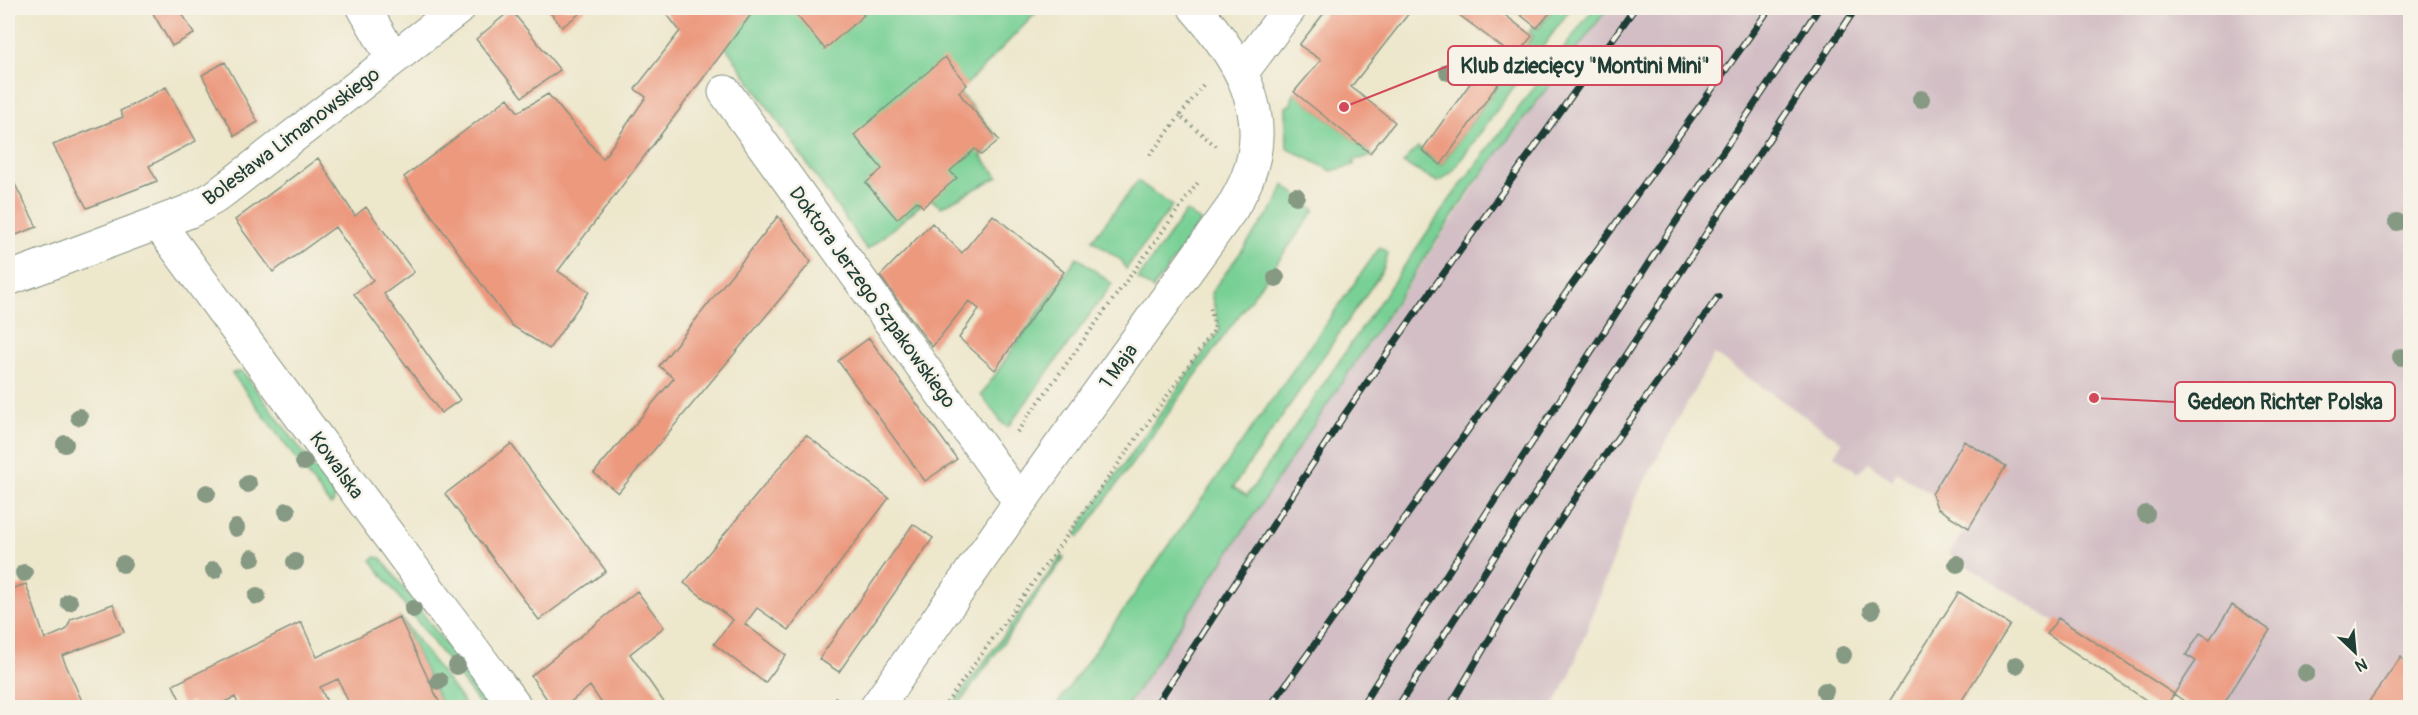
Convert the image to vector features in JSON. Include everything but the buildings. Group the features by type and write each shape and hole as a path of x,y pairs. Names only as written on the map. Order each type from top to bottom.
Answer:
{"street":[{"path":"364,8 393,59"},
{"name":"Bolesława Limanowskiego","path":"8,279 190,211 215,197 459,8"},
{"name":"1 Maja","path":"876,708 1020,502 1232,208 1247,178 1254,150 1253,109 1242,72 1224,42 1195,8"},
{"path":"1242,72 1290,8"},
{"name":"Doktora Jerzego Szpakowskiego","path":"725,92 1020,502"},
{"name":"Kowalska","path":"158,223 516,708"}],"path":[{"path":"1150,154 1206,81"},
{"path":"1180,116 1218,148"},
{"path":"1215,154 1220,139"},
{"path":"1016,434 1203,175"},
{"path":"943,708 1215,329 1208,301"}],"shaded area":[{"path":"1609,8 2410,8 2410,707 2194,707 2058,618 2055,622 1949,554 1967,527 1937,508 1932,494 1897,472 1892,480 1868,462 1859,473 1834,455 1842,442 1714,354 1635,499 1570,675 1553,707 1124,708 1490,164"}],"green space":[{"path":"693,8 1041,8 959,92 999,139 981,156 998,177 941,207 929,198 867,250 726,47"},
{"path":"1554,8 1571,8 1452,172 1438,182 1403,163 1418,147 1441,165 1533,36 1529,32 1534,26 1538,29"},
{"path":"1594,8 1608,8 1472,187 1126,707 1055,707 1380,247 1388,253 1383,270 1233,487 1247,496 1448,202"},
{"path":"1294,92 1373,156 1354,160 1354,165 1332,171 1287,148 1286,107 1291,104"},
{"path":"1138,181 1172,206 1126,269 1122,261 1092,240"},
{"path":"1284,185 1315,210 1079,537 1077,535 1082,523 1220,330 1211,293 1278,201"},
{"path":"1186,211 1201,222 1153,289 1138,279"},
{"path":"1077,257 1112,284 1008,427 1003,424 981,395"},
{"path":"242,371 335,495 333,503 330,505 232,373"},
{"path":"1062,556 1064,558 957,707 951,707"},
{"path":"376,557 381,558 493,707 482,707 371,560"},
{"path":"400,617 467,707 443,707"}],"railway":[{"path":"1154,708 1345,414 1635,8"},
{"path":"1269,708 1770,8"},
{"path":"1360,708 1657,250 1819,8"},
{"path":"1397,708 1589,410 1856,8"},
{"path":"1449,708 1550,536 1718,297"}],"place":[{"name":"Klub dziecięcy \"Montini Mini\"","path":"1344,107"},
{"name":"Gedeon Richter Polska","path":"2094,398"}]}
